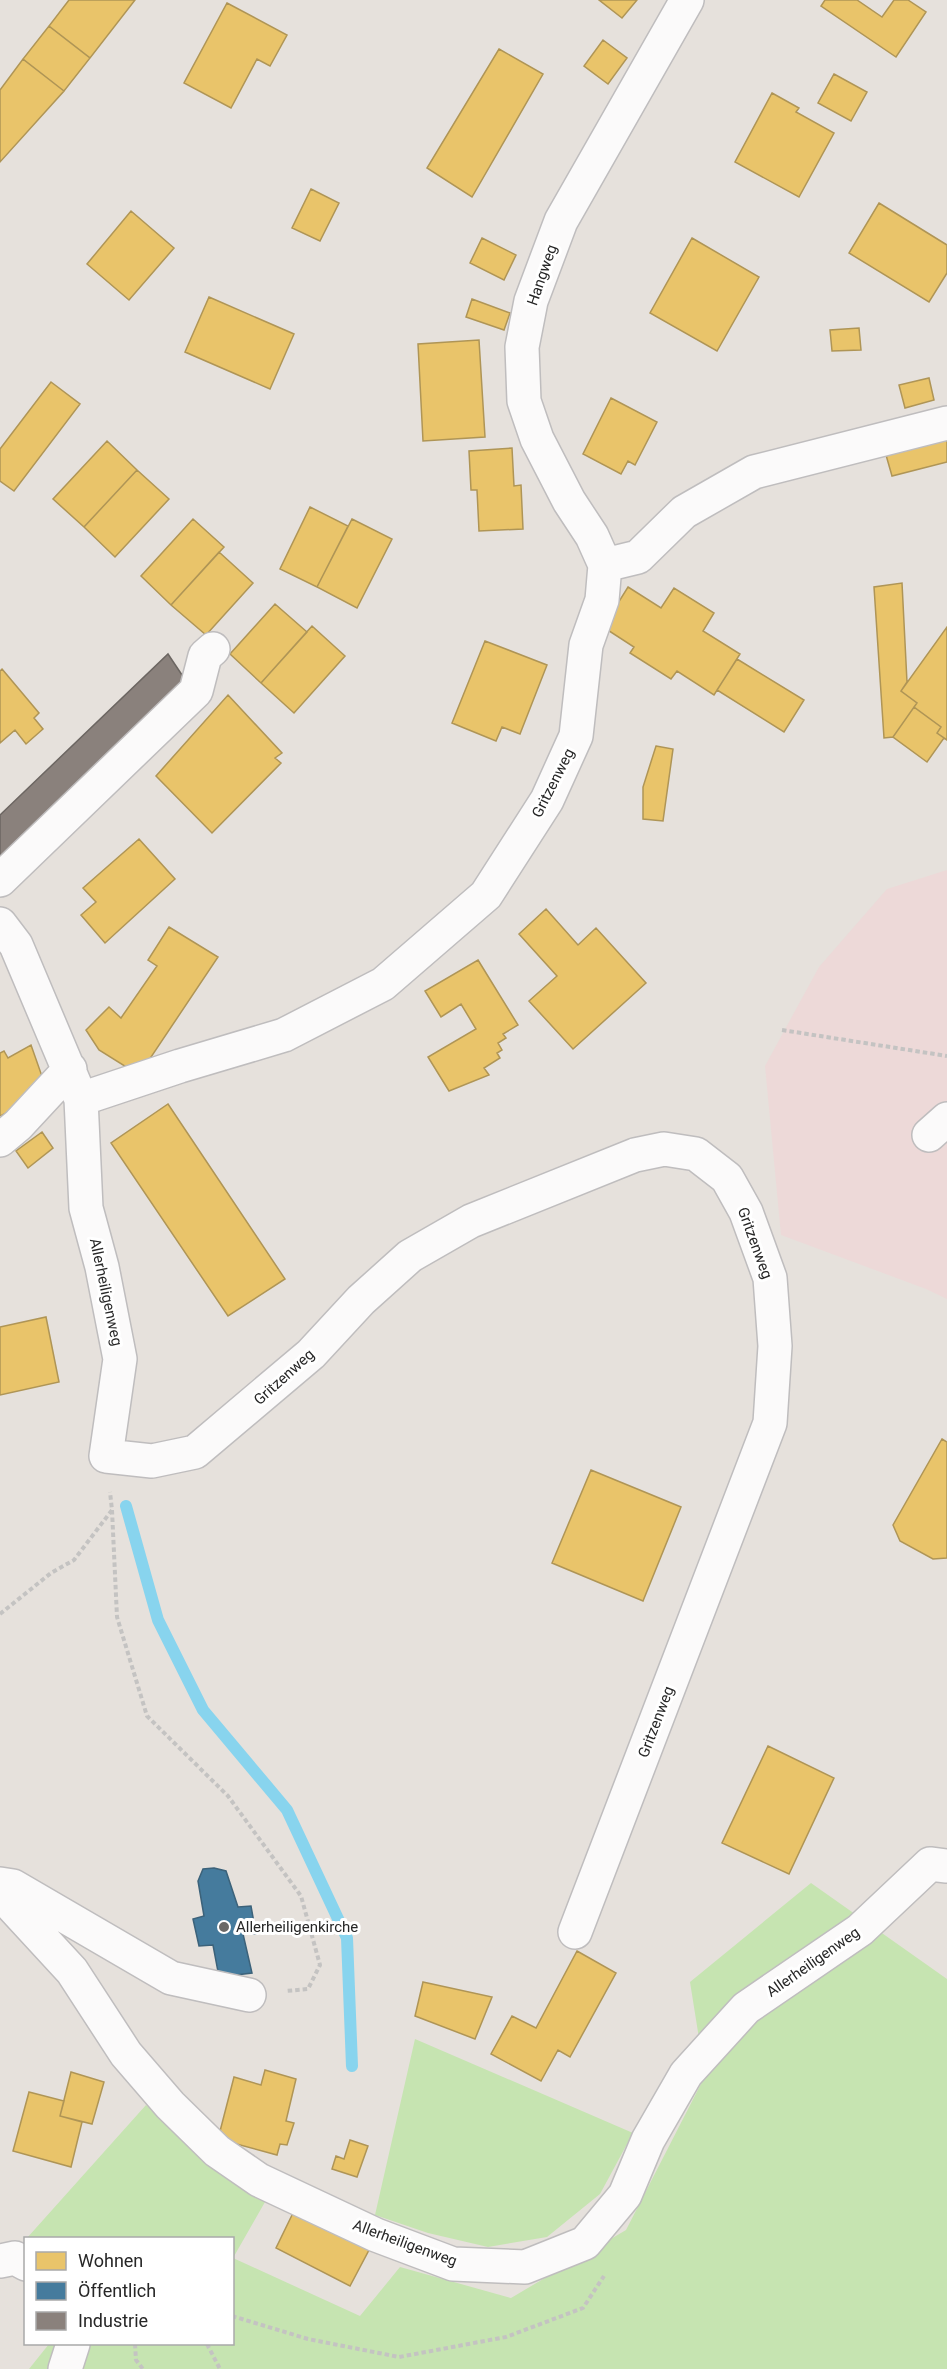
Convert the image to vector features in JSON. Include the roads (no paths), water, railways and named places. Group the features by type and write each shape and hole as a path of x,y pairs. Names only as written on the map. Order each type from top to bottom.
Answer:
{"street":[{"name":"Hangweg","path":"605,566 592,536 569,501 537,439 524,401 522,347 531,301 561,221 687,0"},
{"path":"605,566 638,557 684,512 753,472 947,423"},
{"name":"Gritzenweg","path":"75,1084 180,1066 284,1035 383,984 486,895 547,800 576,736 586,645 602,600 605,566"},
{"path":"0,880 196,691 205,656 213,649"},
{"path":"0,924 16,945 75,1084 0,1140"},
{"name":"Allerheiligenweg","path":"75,1084 86,1208 102,1266 120,1359 106,1456"},
{"name":"Gritzenweg","path":"106,1456 152,1461 195,1452 311,1354 361,1300 410,1256 471,1221 635,1155 664,1149 696,1154 727,1178 746,1212 770,1278 775,1346 770,1423 575,1932"},
{"name":"Allerheiligenweg","path":"0,1893 72,1971 126,2054 155,2088 217,2151 259,2180 376,2235 453,2264 525,2267 585,2243 625,2195 648,2140 686,2074 746,2008 860,1930 930,1864 947,1866"},
{"path":"0,1884 13,1886 171,1978 249,1995"},
{"path":"0,2261 15,2259 24,2263"},
{"path":"65,2369 72,2345"}],"waterway":[{"path":"126,1506 158,1620 203,1710 287,1810 347,1938 352,2066"}],"place":[{"name":"Allerheiligenkirche","path":"224,1927"}]}
